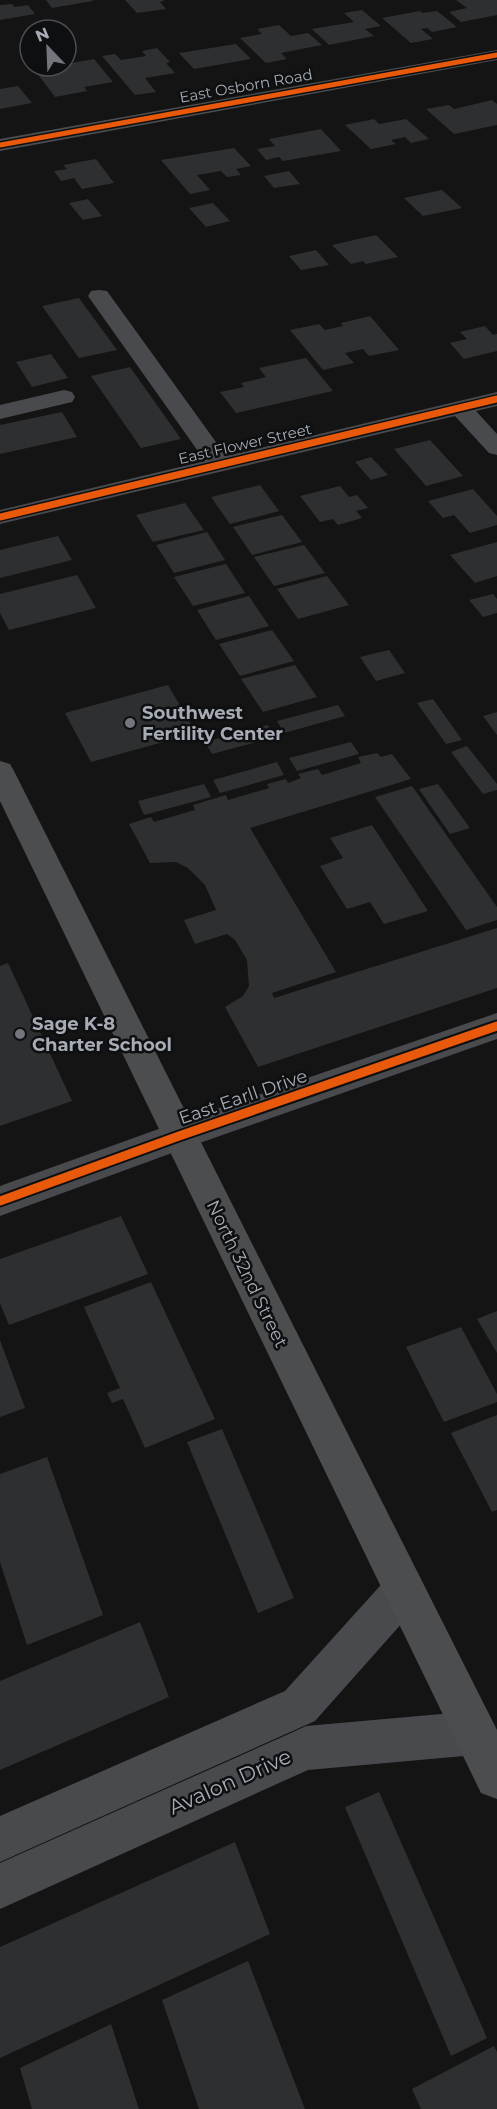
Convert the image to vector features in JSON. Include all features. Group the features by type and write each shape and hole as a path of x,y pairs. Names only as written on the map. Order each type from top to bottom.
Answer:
{"main road":[{"name":"East Osborn Road","path":"0,145 497,55"},
{"name":"North 32nd Street","path":"3,784 497,1777"}],"street":[{"path":"99,297 220,465"},
{"path":"0,412 64,397"},
{"name":"East Flower Street","path":"0,517 497,399"},
{"path":"460,408 497,448"},
{"name":"East Earll Drive","path":"0,1201 179,1136 497,1026"},
{"path":"0,1839 300,1706 404,1590"},
{"name":"Avalon Drive","path":"0,1886 306,1748 475,1733"}],"building":[{"path":"46,0 93,0 93,1 52,8"},
{"path":"125,0 165,0 160,2 166,9 137,13"},
{"path":"456,0 497,0 497,15 461,22 449,12 467,8"},
{"path":"12,4 15,7 28,5 35,14 0,20 0,5"},
{"path":"362,10 381,26 365,29 374,36 329,45 312,29 354,22 344,13"},
{"path":"420,11 422,13 437,11 457,27 432,32 427,28 421,29 433,39 411,43 382,18"},
{"path":"279,25 291,36 308,33 322,45 281,53 287,59 266,63 240,38 262,34 257,29"},
{"path":"236,44 251,59 194,69 179,53"},
{"path":"157,48 170,62 166,63 175,73 145,78 156,92 135,95 102,56 115,54 121,60 146,56 142,51"},
{"path":"94,59 113,82 84,87 87,91 55,97 41,78 78,78 78,62"},
{"path":"18,86 32,103 0,109 0,89"},
{"path":"492,100 497,104 497,125 454,134 426,109 449,105 454,109"},
{"path":"374,119 379,124 406,119 429,139 411,143 405,137 391,140 396,144 371,149 345,125"},
{"path":"321,129 341,151 283,161 279,157 266,160 257,149 275,146 269,139"},
{"path":"234,148 251,166 236,169 241,175 227,177 221,171 197,175 210,190 190,194 161,160"},
{"path":"96,159 114,183 82,189 74,178 61,181 54,171 67,169 63,165"},
{"path":"289,171 300,184 274,188 264,176"},
{"path":"442,190 462,208 423,216 404,198"},
{"path":"88,199 102,216 83,220 69,203"},
{"path":"213,203 230,221 206,227 189,208"},
{"path":"376,235 398,257 366,264 363,261 351,264 332,245"},
{"path":"316,250 329,265 301,270 289,256"},
{"path":"79,298 117,350 79,358 42,306"},
{"path":"370,316 399,350 369,356 363,349 345,353 354,363 323,370 290,330 319,324 325,330 343,326 341,323"},
{"path":"485,326 493,335 497,334 497,351 464,359 450,343 467,339 460,332"},
{"path":"51,354 68,378 32,387 16,362"},
{"path":"306,358 333,391 236,413 220,392 244,387 241,383 266,377 259,368"},
{"path":"130,367 181,439 141,448 91,376"},
{"path":"62,412 77,437 0,454 0,425"},
{"path":"430,440 463,476 426,486 394,449"},
{"path":"371,457 388,475 371,480 355,462"},
{"path":"260,485 279,511 230,524 211,497"},
{"path":"340,486 349,497 357,495 368,508 356,511 362,518 338,525 333,519 320,522 300,496"},
{"path":"473,489 497,516 497,525 470,533 454,515 443,518 428,501"},
{"path":"185,503 204,530 153,542 136,515"},
{"path":"282,515 302,542 252,555 233,527"},
{"path":"207,532 225,560 174,573 156,545"},
{"path":"58,536 72,560 0,578 0,550"},
{"path":"497,542 497,576 475,583 450,555"},
{"path":"304,545 325,573 274,586 254,557"},
{"path":"226,564 245,593 193,606 174,577"},
{"path":"77,575 96,608 9,630 0,613 0,594"},
{"path":"327,576 349,605 298,619 277,589"},
{"path":"493,594 497,599 497,613 483,617 469,600"},
{"path":"249,596 269,626 216,640 197,610"},
{"path":"272,630 294,661 240,676 219,644"},
{"path":"389,650 405,673 376,681 360,657"},
{"path":"295,665 317,697 263,712 241,679"},
{"name":"Southwest Fertility Center","path":"168,685 196,733 91,762 65,713"},
{"path":"433,699 462,740 446,744 417,703"},
{"path":"338,705 345,716 284,733 277,721"},
{"path":"497,712 497,735 483,716"},
{"path":"268,725 275,737 212,754 205,742"},
{"path":"351,742 359,754 297,771 289,758"},
{"path":"467,746 497,784 497,790 483,794 451,752"},
{"path":"377,753 381,757 392,754 411,779 250,828 336,972 272,993 274,998 497,928 497,988 258,1067 225,1007 243,996 249,986 247,960 235,940 227,934 195,944 184,920 216,910 205,885 188,868 176,862 150,863 129,824 151,817 154,822 195,810 193,805 226,795 228,800 269,788 267,784 286,779 288,783 301,778 298,774 318,769 322,775 361,763 358,757"},
{"path":"277,762 284,775 220,793 213,780"},
{"path":"204,784 211,797 144,815 138,801"},
{"path":"438,784 470,828 450,834 419,789"},
{"path":"412,786 497,907 497,920 466,930 375,797"},
{"path":"372,825 428,911 384,924 370,902 347,909 320,866 343,858 330,838"},
{"name":"Sage K-8 Charter School","path":"8,963 72,1101 0,1126 0,966"},
{"path":"121,1216 148,1274 9,1325 0,1303 0,1259"},
{"path":"151,1282 215,1419 145,1448 123,1399 112,1403 107,1393 120,1388 84,1307"},
{"path":"497,1311 497,1353 477,1319"},
{"path":"461,1327 497,1394 497,1402 444,1422 406,1347"},
{"path":"0,1340 25,1408 0,1417"},
{"path":"497,1415 497,1510 492,1512 451,1433"},
{"path":"222,1429 294,1598 258,1613 187,1442"},
{"path":"47,1457 103,1615 27,1645 0,1562 0,1474"},
{"path":"140,1622 169,1697 0,1770 0,1681"},
{"path":"379,1792 487,2038 451,2056 345,1807"},
{"path":"235,1842 270,1934 0,2058 0,1947"},
{"path":"248,1961 305,2109 199,2109 162,2000"},
{"path":"111,2024 139,2109 32,2109 20,2068"},
{"path":"494,2046 497,2052 497,2109 421,2109 412,2089"}],"cycle path":[{"path":"0,145 497,55"},
{"path":"0,517 497,399"},
{"path":"0,1201 179,1136 497,1026"}],"place":[{"name":"Southwest Fertility Center","path":"130,723"},
{"name":"Sage K-8 Charter School","path":"20,1034"}]}
